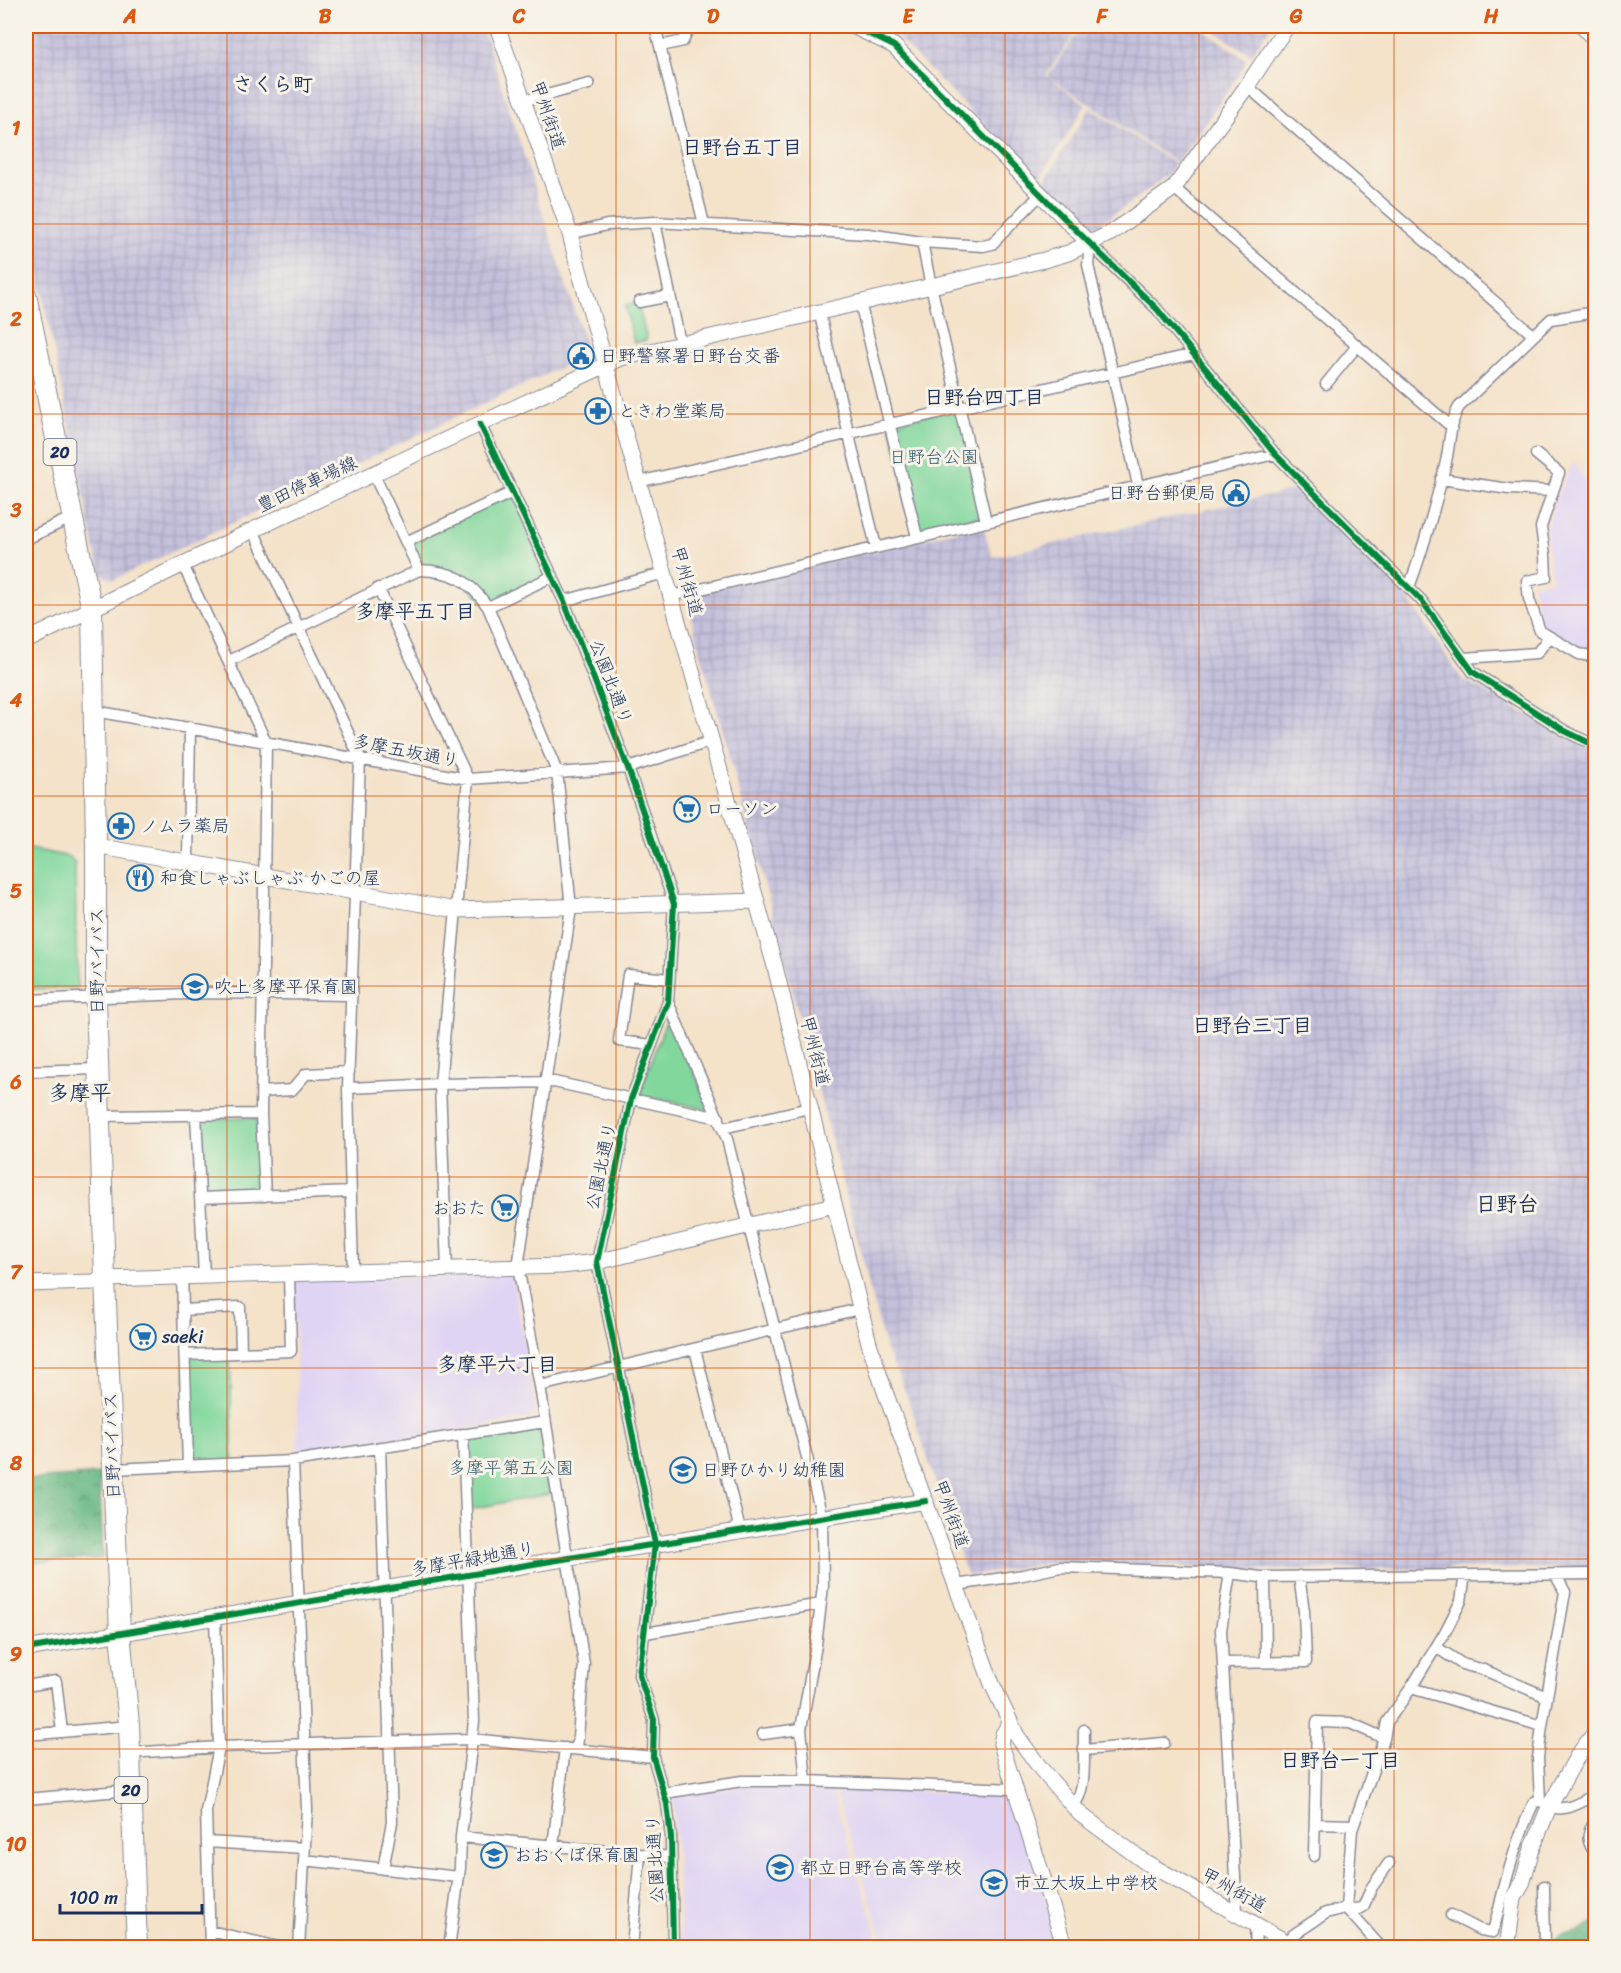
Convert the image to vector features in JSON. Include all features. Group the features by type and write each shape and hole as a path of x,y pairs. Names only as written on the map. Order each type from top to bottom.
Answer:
{"highway":[{"name":"日野バイパス","path":"26,296 92,610 95,711 96,998 105,1279 120,1633 130,1753 137,1947"},
{"name":"日野バイパス","path":"120,1633 119,1791 126,1947"}],"street":[{"name":"甲州街道","path":"497,26 570,234 774,963 859,1309 884,1389 992,1684 1011,1723 1041,1769 1073,1806 1099,1829 1145,1862 1291,1946"},
{"path":"656,26 704,224"},
{"path":"660,46 683,41 690,26"},
{"path":"854,26 894,46 1157,309 1275,454 1409,586 1473,672 1565,731 1596,747"},
{"name":"豊田停車場線","path":"26,641 253,530 630,355 1044,260 1090,244 1111,233 1174,188 1287,26"},
{"path":"1582,26 1596,41"},
{"path":"523,101 589,84"},
{"path":"1247,86 1533,335"},
{"path":"1174,188 1446,423 1453,424"},
{"path":"570,234 607,225 655,222 868,234 922,242 983,246 992,244 1041,194"},
{"path":"655,222 680,343"},
{"path":"922,242 986,521"},
{"path":"1090,244 1088,265 1138,485"},
{"path":"639,302 670,296"},
{"path":"860,302 917,537"},
{"path":"819,311 876,547"},
{"path":"1409,586 1417,567 1459,407 1551,319 1596,312"},
{"path":"1326,384 1357,346"},
{"path":"638,482 1194,354"},
{"name":"公園北通り","path":"480,424 564,601 628,768 674,904 668,1002 631,1099 597,1262 655,1544 639,1676 654,1720 653,1757 664,1793 671,1837 673,1947"},
{"path":"671,596 1275,454"},
{"path":"1536,454 1559,473 1540,527 1546,577 1527,581 1529,599 1540,631 1579,654 1596,657"},
{"path":"374,475 418,570"},
{"path":"1441,479 1509,489 1552,491"},
{"path":"406,542 513,492"},
{"path":"26,539 74,517"},
{"path":"253,530 360,758 348,1088 354,1272"},
{"path":"183,565 267,742 261,1114 265,1196"},
{"path":"229,661 418,570 440,570 460,578 477,591 488,607 557,772 571,908 518,1267 540,1386 584,1664 578,1749"},
{"path":"564,601 664,573"},
{"path":"488,607 553,576"},
{"path":"378,588 468,779 440,1084 447,1269"},
{"path":"1464,658 1537,653 1549,637"},
{"name":"多摩五坂通り","path":"95,711 468,779 628,768 712,741"},
{"path":"188,863 190,727"},
{"path":"96,846 456,910 757,901"},
{"path":"652,1045 619,1041 628,975 669,979"},
{"path":"26,1000 264,992 351,995"},
{"path":"668,1002 721,1123 822,1517 823,1586 801,1729 806,1781"},
{"path":"26,1071 99,1069"},
{"path":"262,1092 292,1090 306,1074 349,1072"},
{"path":"348,1088 547,1081 631,1099 721,1123 809,1108"},
{"path":"101,1116 261,1114"},
{"path":"196,1115 204,1276"},
{"path":"200,1198 351,1192"},
{"path":"26,1284 182,1276 561,1266 597,1262 834,1205"},
{"path":"184,1355 291,1351 289,1274"},
{"path":"182,1276 188,1465"},
{"path":"183,1310 240,1307 241,1353"},
{"path":"540,1386 859,1309"},
{"path":"695,1349 740,1530"},
{"path":"113,1469 293,1461 545,1422"},
{"path":"449,1947 459,1877 461,1837 474,1721 463,1434"},
{"path":"380,1447 393,1822 383,1869"},
{"path":"293,1461 307,1809 299,1947"},
{"name":"多摩平緑地通り","path":"26,1649 567,1558 926,1501"},
{"path":"956,1585 1060,1567 1230,1573 1265,1577 1596,1574"},
{"path":"1230,1573 1221,1630 1237,1913"},
{"path":"1544,1804 1538,1758 1564,1592 1556,1574"},
{"path":"1379,1945 1346,1908 1353,1825 1384,1738 1387,1722 1411,1688 1461,1601 1465,1575"},
{"path":"1224,1663 1306,1662 1304,1611 1299,1576"},
{"path":"1265,1577 1266,1662"},
{"path":"645,1633 821,1604"},
{"path":"210,1947 206,1811 219,1747 214,1617"},
{"path":"1436,1647 1462,1664 1484,1670 1547,1697"},
{"path":"26,1686 56,1681 62,1732"},
{"path":"1411,1688 1542,1726"},
{"path":"1314,1856 1317,1722 1350,1723 1384,1738"},
{"path":"1011,1723 1003,1734 1002,1744 1065,1947"},
{"path":"26,1735 118,1726"},
{"path":"763,1734 801,1729"},
{"path":"1073,1806 1078,1801 1083,1785 1084,1730"},
{"path":"1507,1947 1514,1898 1522,1884 1544,1804 1596,1731"},
{"path":"130,1753 219,1747 471,1739 653,1757"},
{"path":"1083,1750 1164,1743"},
{"path":"553,1846 565,1748"},
{"path":"664,1793 742,1781 806,1781 1015,1789"},
{"path":"26,1799 119,1791"},
{"path":"1451,1916 1480,1930 1493,1932 1516,1844 1534,1802 1557,1810 1565,1809 1596,1794"},
{"path":"1596,1820 1588,1832 1588,1844 1596,1854"},
{"path":"1315,1824 1353,1825"},
{"path":"461,1837 671,1857"},
{"path":"207,1842 304,1848"},
{"path":"632,1947 640,1854"},
{"path":"304,1860 459,1877"},
{"path":"1291,1946 1293,1935 1326,1913 1363,1907 1372,1887 1389,1863"},
{"path":"1516,1947 1522,1884"},
{"path":"1544,1886 1545,1947"},
{"path":"1255,1925 1256,1947"},
{"path":"210,1931 283,1947"}],"shaded area":[{"path":"26,26 482,26 585,343 573,348 576,360 113,580 100,574 26,212"},
{"path":"873,26 1080,26 1046,75 1086,105 1039,180 897,37"},
{"path":"1082,26 1198,26 1247,60 1239,75 1177,163 1048,76"},
{"path":"1207,26 1271,26 1251,55"},
{"path":"1090,108 1175,164 1167,175 1143,194 1094,228 1084,226 1043,183"},
{"path":"1574,461 1584,480 1595,480 1595,651 1581,649 1543,629 1532,584 1552,581 1546,530 1558,494"},
{"path":"1299,489 1406,595 1461,678 1595,752 1595,1568 1260,1570 1061,1561 967,1576 905,1390 886,1350 758,859 685,595 983,525 992,557"},
{"path":"507,1274 513,1279 536,1412 530,1418 302,1455 298,1450 294,1279"},
{"path":"742,1786 831,1788 881,1947 682,1947 673,1797"},
{"path":"835,1788 1014,1797 1060,1947 885,1947"}],"green space":[{"path":"638,303 647,340 634,343 625,306"},
{"name":"日野台公園","path":"959,407 985,516 916,532 890,424"},
{"path":"513,492 553,576 488,607 460,578 419,570 406,542"},
{"path":"26,848 70,857 75,864 77,988 26,989"},
{"path":"669,1013 710,1110 639,1095"},
{"path":"257,1118 259,1190 207,1191 203,1119"},
{"path":"230,1353 233,1463 188,1465 185,1355"},
{"name":"多摩平第五公園","path":"540,1428 550,1494 470,1509 465,1442"},
{"path":"99,1474 103,1558 26,1563 26,1480"},
{"path":"1595,1923 1595,1947 1551,1947 1562,1935 1577,1932"}],"cycle path":[{"path":"853,26 894,46 1157,309 1275,454 1422,601 1473,672 1565,731 1596,746"},
{"path":"480,424 564,601 628,768 674,904 668,1002 631,1099 597,1262 655,1544 639,1675 654,1720 653,1757 667,1804 671,1837 673,1948"},
{"path":"26,1649 926,1501"}],"place":[{"name":"日野警察署日野台交番","path":"581,356"},
{"name":"ときわ堂薬局","path":"598,411"},
{"name":"日野台郵便局","path":"1236,493"},
{"name":"ローソン","path":"687,809"},
{"name":"ノムラ薬局","path":"121,826"},
{"name":"和食しゃぶしゃぶ かごの屋","path":"140,878"},
{"name":"吹上多摩平保育園","path":"195,987"},
{"name":"おおた","path":"505,1208"},
{"name":"saeki","path":"143,1337"},
{"name":"日野ひかり幼稚園","path":"683,1470"},
{"name":"おおくぼ保育園","path":"494,1855"},
{"name":"都立日野台高等学校","path":"780,1868"},
{"name":"市立大坂上中学校","path":"994,1883"}],"district":[{"name":"さくら町","path":"273,84"},
{"name":"日野台五丁目","path":"742,147"},
{"name":"日野台四丁目","path":"984,397"},
{"name":"多摩平五丁目","path":"415,611"},
{"name":"日野台三丁目","path":"1252,1025"},
{"name":"多摩平","path":"80,1093"},
{"name":"日野台","path":"1507,1204"},
{"name":"多摩平六丁目","path":"497,1364"},
{"name":"日野台一丁目","path":"1340,1760"}]}
